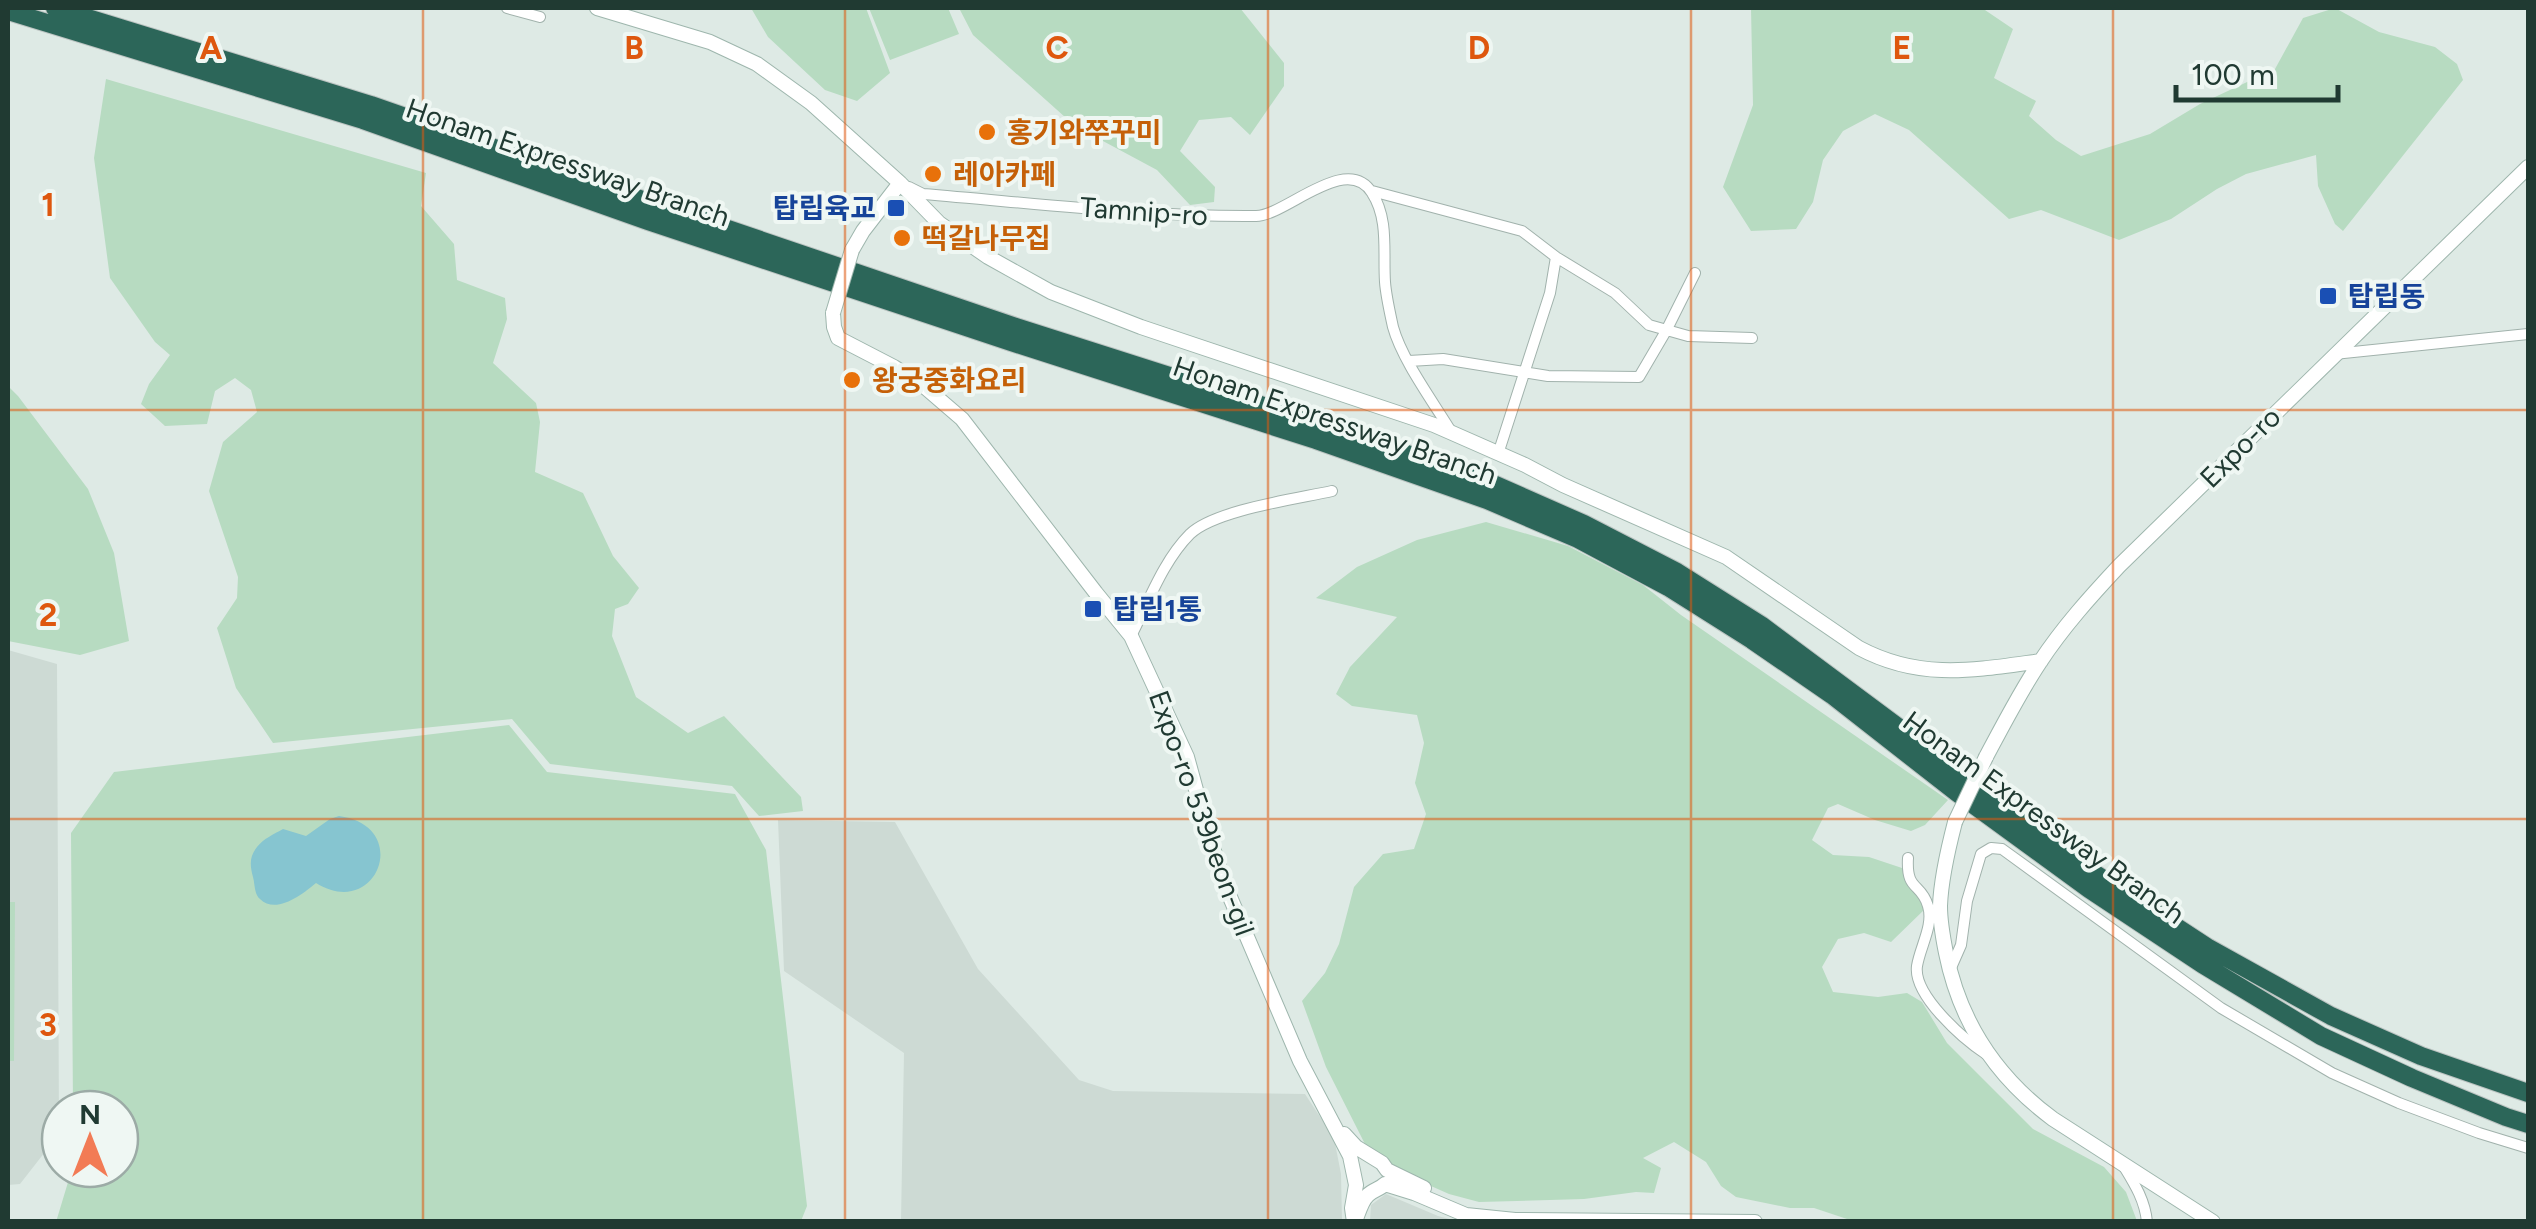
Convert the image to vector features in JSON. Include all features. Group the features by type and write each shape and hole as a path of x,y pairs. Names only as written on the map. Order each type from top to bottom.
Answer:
{"highway":[{"name":"Honam Expressway Branch","path":"55,8 371,105 961,308 1491,482 1678,572 1761,625 2094,874 2207,948 2331,1016 2421,1056 2528,1093"},
{"name":"Honam Expressway Branch","path":"8,10 363,120 956,324 1316,440 1487,500 1578,539 1668,587 1752,640 2088,890 2236,984 2321,1036 2412,1078 2528,1124"}],"main road":[{"path":"597,8 710,42 757,64 811,103 900,182 938,223 988,258 1052,292 1141,327 1453,434 1726,558 1880,660 1918,669 1957,672 2040,661"},
{"name":"Expo-ro","path":"1950,971 1940,908 1955,822 2012,707 2040,661 2076,613 2119,566 2528,167"},
{"name":"Expo-ro 539beon-gil","path":"900,182 852,250 832,313 838,338 926,388 962,419 1131,636 1187,757 1228,890 1300,1061 1336,1125"},
{"path":"1950,971 1970,1028 2004,1077 2030,1102 2213,1222"},
{"path":"1336,1125 1356,1148 1382,1162 1386,1177 1381,1188 1360,1182"},
{"path":"1336,1125 1360,1182"},
{"path":"1355,1222 1352,1208 1361,1161 1372,1158"},
{"path":"1386,1177 1466,1216 1514,1220 1755,1222"}],"street":[{"path":"507,8 540,17"},
{"name":"Tamnip-ro","path":"900,182 923,194 1190,216 1264,216 1312,189 1346,180 1362,182 1372,192 1522,231 1556,257 1616,292 1649,325 1666,330"},
{"path":"1372,192 1384,231 1385,283 1394,328 1400,345 1453,434"},
{"path":"1498,454 1550,292 1556,257"},
{"path":"1409,361 1443,359 1548,376 1638,377 1695,273"},
{"path":"1666,330 1688,336 1752,338"},
{"path":"2333,354 2528,334"},
{"path":"1131,636 1169,562 1192,532 1226,515 1332,491"},
{"path":"1950,971 1962,946 1968,901 1981,854 1991,848 2002,849 2221,1008 2332,1073 2479,1134 2528,1148"},
{"path":"1908,858 1909,881 1929,908 1917,966 1918,983 1969,1043 1986,1054"},
{"path":"2122,1164 2137,1188 2147,1222"}],"shaded area":[{"path":"8,650 57,664 59,1089 40,1089 40,1158 20,1184 8,1185"},
{"path":"778,820 895,822 978,969 1079,1080 1113,1091 1305,1094 1334,1138 1341,1174 1342,1221 901,1221 904,1053 784,971"},
{"path":"1386,1194 1457,1221 1370,1221 1371,1205"}],"green space":[{"path":"751,8 866,8 890,73 857,101 825,90 768,37"},
{"path":"869,8 948,8 959,34 890,60"},
{"path":"959,8 1240,8 1284,63 1284,86 1250,135 1231,117 1199,120 1180,151 1215,187 1214,202 1190,205 1157,170 1075,126 973,35"},
{"path":"1751,8 1982,8 2013,29 1994,78 2036,101 2029,116 2081,156 2150,134 2200,104 2275,69 2303,18 2335,8 2379,32 2435,47 2457,64 2463,80 2343,231 2335,224 2318,186 2316,155 2246,174 2171,219 2119,240 2041,210 2009,219 1909,130 1875,114 1843,131 1823,160 1813,202 1796,229 1751,231 1723,187 1753,105"},
{"path":"106,79 426,173 421,206 454,244 457,280 505,298 507,319 493,363 536,403 540,422 535,472 583,493 613,556 639,588 628,604 615,609 612,636 636,697 688,733 724,716 801,797 803,811 759,816 732,786 550,764 512,719 273,743 236,688 217,628 237,598 238,577 209,491 223,442 257,412 251,390 235,378 215,391 207,424 165,426 141,404 149,384 170,355 155,342 110,278 94,158"},
{"path":"8,386 88,489 114,553 129,641 80,655 8,641"},
{"path":"1486,522 1568,546 1643,585 1948,800 1925,825 1911,831 1838,804 1828,808 1812,840 1833,855 1869,857 1908,870 1926,908 1891,942 1864,933 1838,939 1822,967 1833,992 1878,997 1907,993 1922,1002 1947,1043 2033,1129 2104,1167 2126,1192 2137,1221 1853,1221 1814,1208 1790,1208 1736,1197 1721,1186 1706,1162 1674,1142 1643,1158 1661,1168 1654,1193 1479,1202 1449,1194 1395,1170 1368,1150 1326,1067 1302,1001 1325,973 1339,944 1354,887 1383,854 1414,849 1426,814 1415,783 1424,743 1417,715 1352,706 1336,694 1350,667 1397,617 1316,598 1357,567 1417,540"},
{"path":"509,725 547,772 735,794 766,850 807,1206 801,1221 56,1222 66,1189 140,1189 140,1089 73,1089 71,833 114,772"},
{"path":"8,902 15,902 14,1061 8,1061"}],"water":[{"path":"339,816 362,823 375,836 380,852 370,881 356,890 338,891 316,883 281,904 260,899 251,865 259,844 283,829 306,836"}],"place":[{"name":"홍기와쭈꾸미","path":"987,132"},
{"name":"레아카페","path":"933,174"},
{"name":"탑립육교","path":"896,208"},
{"name":"떡갈나무집","path":"902,238"},
{"name":"탑립동","path":"2328,296"},
{"name":"왕궁중화요리","path":"852,380"},
{"name":"탑립1통","path":"1093,609"}]}
